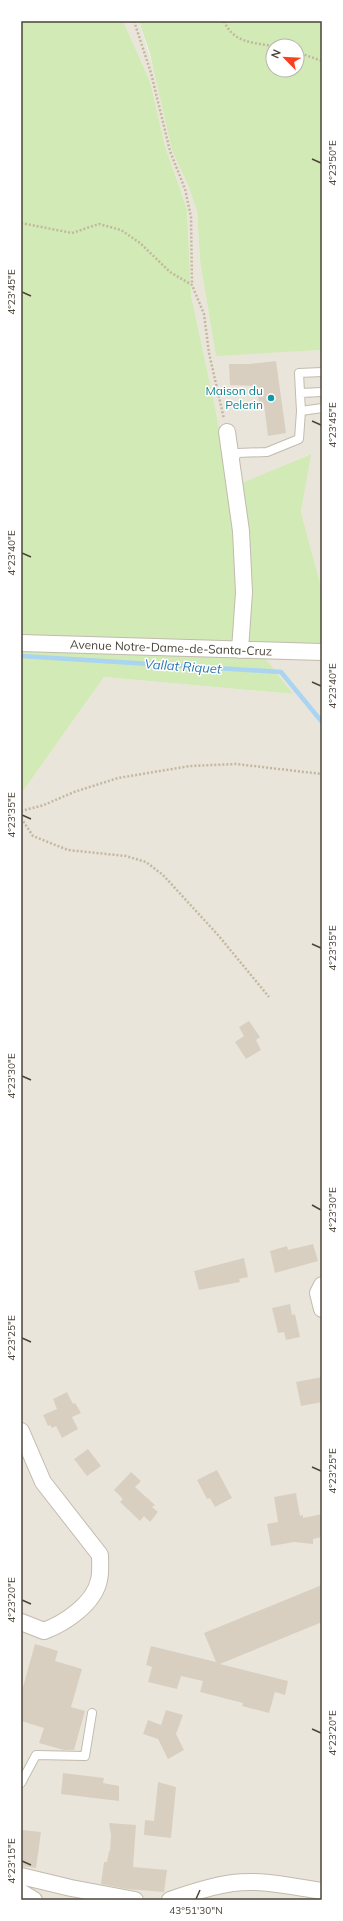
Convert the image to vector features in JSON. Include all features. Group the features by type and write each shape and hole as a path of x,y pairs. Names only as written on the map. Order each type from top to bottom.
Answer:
{"street":[{"path":"227,432 241,531 244,592 240,650"},
{"name":"Avenue Notre-Dame-de-Santa-Cruz","path":"21,643 322,652"},
{"path":"322,1286 318,1293 322,1309"},
{"path":"21,1431 43,1482 100,1555 99,1581 89,1600 60,1625 44,1631 21,1622"},
{"path":"21,1876 71,1888 135,1900"},
{"path":"170,1900 194,1892 232,1883 260,1882 322,1891"},
{"path":"21,1892 34,1900"}],"lane":[{"path":"231,467 237,453 267,452 299,439 301,411 299,373 322,372"},
{"path":"300,393 322,392"},
{"path":"301,411 322,408"},
{"path":"21,1783 36,1755 85,1756 92,1713"}],"path":[{"path":"134,21 151,73 170,151 185,189 191,217 192,285 204,314 209,353 227,432"},
{"path":"224,21 228,31 240,39 265,44"},
{"path":"305,55 322,61"},
{"path":"21,223 72,233 99,224 121,230 140,243 170,272 192,285"},
{"path":"21,811 44,805 74,792 118,778 190,766 236,764 322,774"},
{"path":"21,818 33,836 68,850 126,856 146,862 163,875 218,935 269,997"}],"shaded area":[{"path":"123,21 139,21 197,211 200,261 216,355 322,350 322,590 301,512 310,454 230,489 215,407 191,295 187,209 165,146 150,81"},
{"path":"254,644 322,644 322,1900 21,1900 21,794 104,677 292,694"}],"green space":[{"path":"21,21 123,21 150,81 165,146 187,209 191,295 215,407 230,488 311,454 301,512 322,590 322,644 254,644 293,694 104,677 21,794"},
{"path":"139,21 322,21 322,350 216,356 200,261 197,211 189,187 172,150 150,54"}],"building":[{"name":"Maison du Pelerin","path":"276,361 286,433 268,436 264,405 259,405 257,386 230,385 229,364 249,364"},
{"path":"249,1021 260,1037 256,1040 261,1050 246,1059 235,1042 244,1036 239,1027"},
{"path":"313,1244 318,1261 275,1273 270,1251 287,1246 288,1250"},
{"path":"244,1258 248,1277 239,1279 240,1282 199,1290 194,1271"},
{"path":"290,1304 292,1315 295,1314 300,1337 286,1340 284,1332 278,1333 272,1308"},
{"path":"322,1377 322,1402 301,1406 296,1382"},
{"path":"67,1392 73,1404 75,1403 81,1413 72,1417 78,1429 62,1438 56,1426 52,1428 50,1425 48,1426 43,1415 57,1409 53,1399"},
{"path":"88,1449 101,1466 87,1476 74,1459"},
{"path":"217,1470 232,1498 215,1507 210,1498 207,1499 197,1480"},
{"path":"131,1472 141,1481 135,1487 155,1505 152,1507 158,1512 150,1522 144,1516 140,1521 120,1502 123,1499 114,1490"},
{"path":"296,1493 300,1516 303,1515 303,1518 322,1514 322,1537 313,1539 313,1544 294,1542 271,1546 267,1524 278,1522 274,1497"},
{"path":"322,1585 322,1622 220,1664 288,1681 285,1695 275,1692 269,1713 242,1706 243,1703 200,1692 203,1681 181,1676 177,1689 148,1682 152,1667 146,1665 151,1646 216,1662 204,1633"},
{"path":"35,1644 58,1651 55,1661 82,1669 71,1707 85,1711 74,1750 64,1750 39,1743 44,1728 21,1721 21,1694"},
{"path":"166,1710 183,1715 176,1734 184,1750 168,1759 158,1739 143,1734 148,1720 161,1725"},
{"path":"63,1773 104,1778 103,1783 119,1786 119,1801 61,1794"},
{"path":"158,1782 176,1787 171,1838 144,1835 145,1820 154,1821"},
{"path":"109,1823 136,1825 133,1867 167,1870 164,1892 127,1889 101,1884 104,1862 107,1862 110,1851 111,1835"},
{"path":"22,1830 41,1832 36,1868 21,1866"}],"waterway":[{"name":"Vallat Riquet","path":"21,656 281,672 322,722"}],"place":[{"name":"Maison du Pelerin","path":"271,398"}]}
